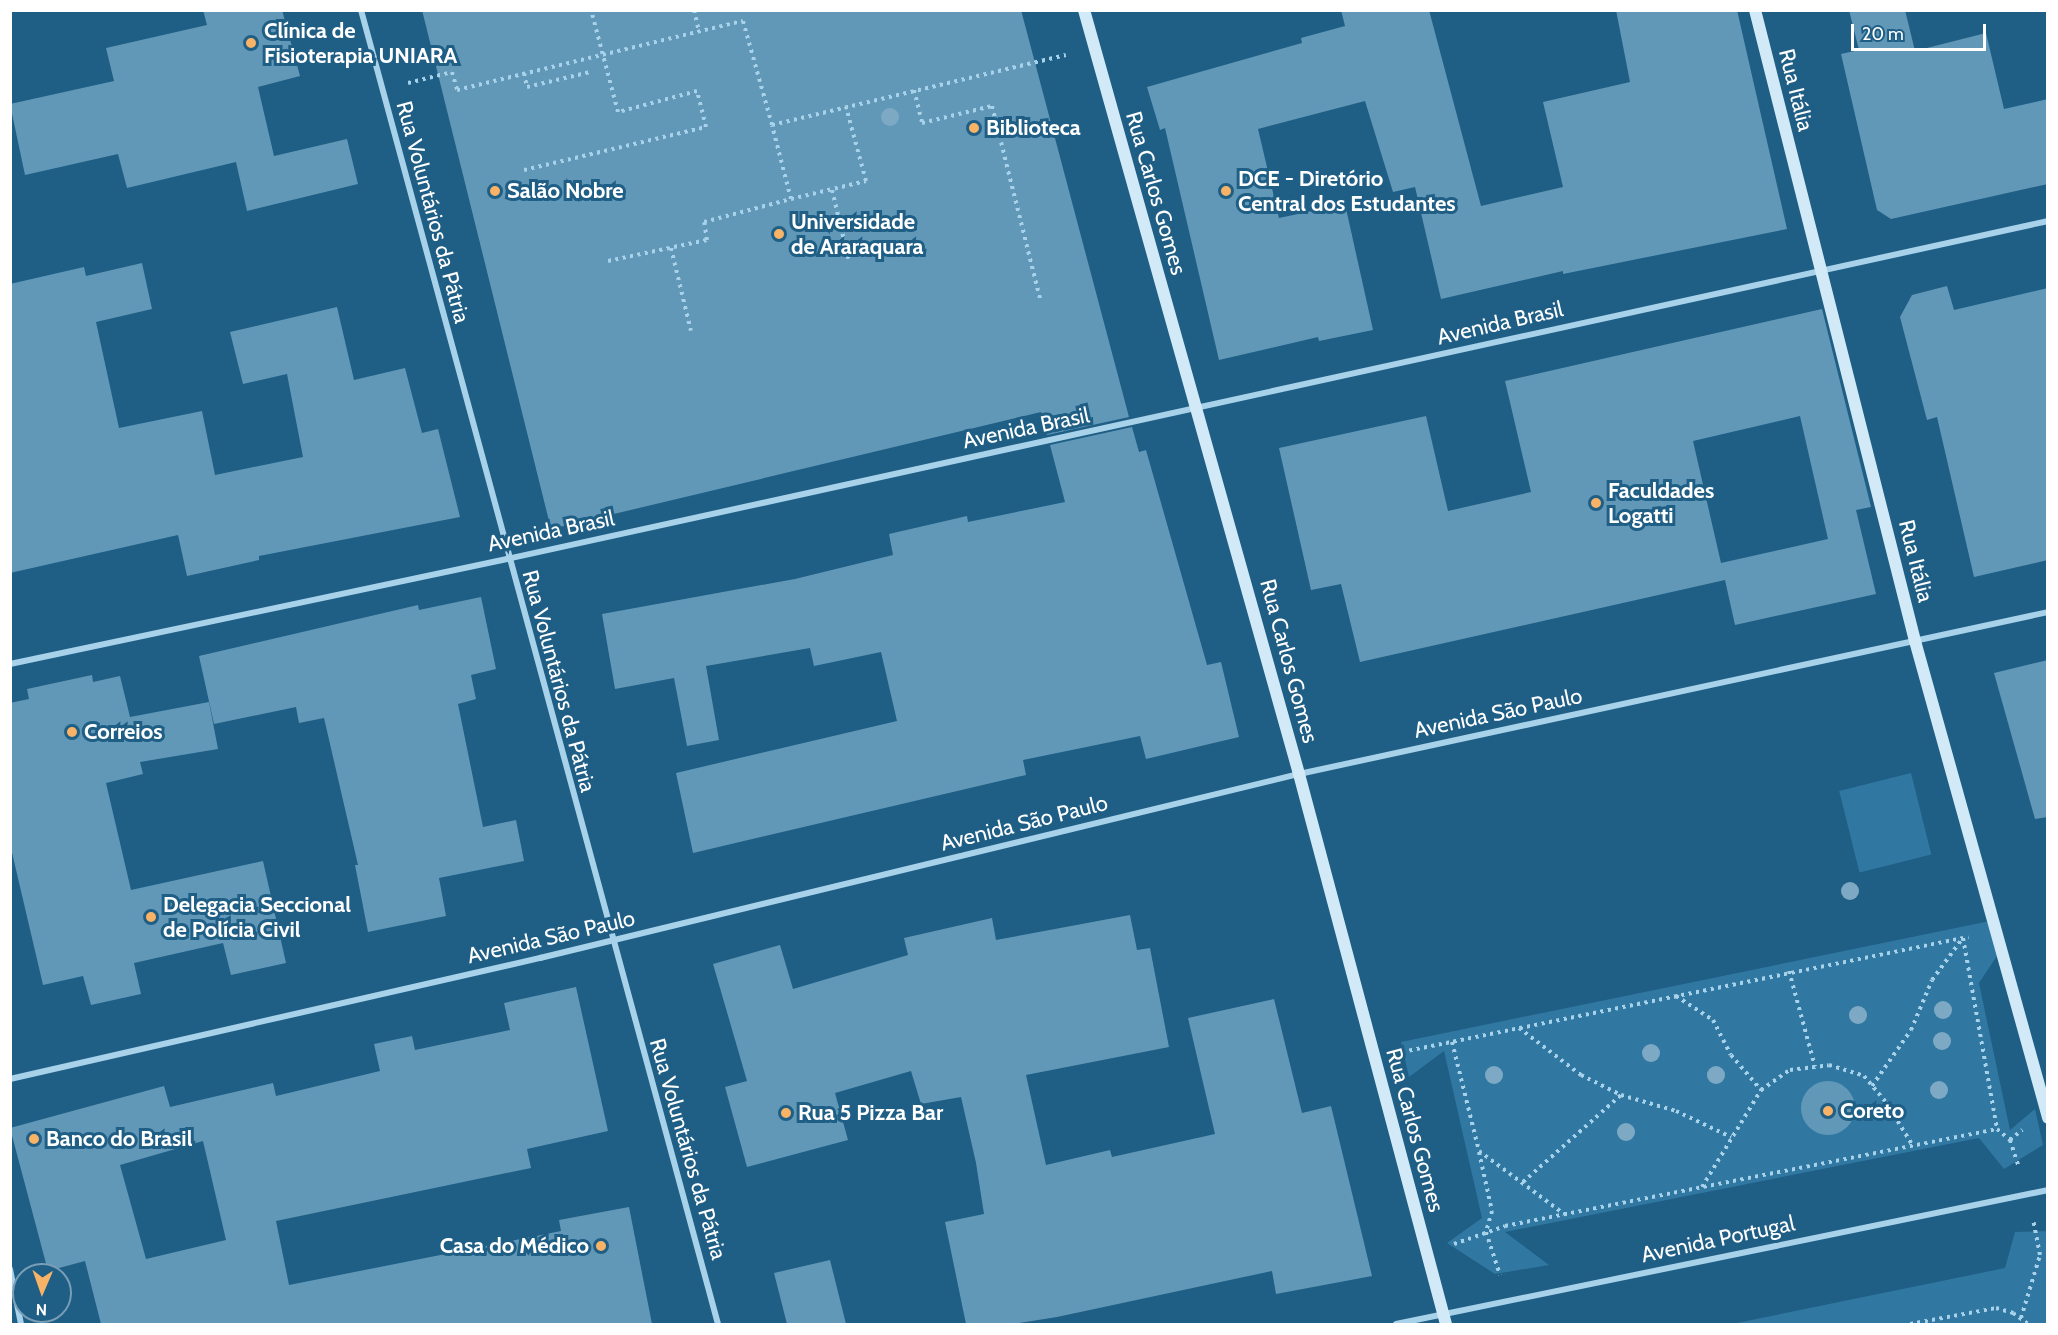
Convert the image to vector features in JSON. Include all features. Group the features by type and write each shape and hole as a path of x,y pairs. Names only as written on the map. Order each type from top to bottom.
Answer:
{"street":[{"name":"Rua Voluntários da Pátria","path":"361,10 611,942 718,1324"},
{"name":"Rua Carlos Gomes","path":"1084,10 1299,774 1445,1320"},
{"name":"Rua Itália","path":"1755,10 1915,641 1998,930 2048,1118"},
{"name":"Avenida Brasil","path":"10,664 1196,410 1819,269 2048,221"},
{"name":"Avenida São Paulo","path":"10,1079 611,942 1299,774 2048,612"},
{"name":"Avenida Portugal","path":"1396,1324 1445,1320 1508,1301 2048,1190"},
{"path":"10,1269 21,1324"}],"path":[{"path":"524,170 706,127 697,91 618,112 591,10"},
{"path":"694,10 699,31"},
{"path":"381,88 452,72 457,90 743,21 791,199"},
{"path":"772,125 1093,48"},
{"path":"524,73 527,87 590,72"},
{"path":"914,90 922,123 992,106 1040,299"},
{"path":"608,261 707,240 704,222 866,182 846,107"},
{"path":"832,190 849,261"},
{"path":"670,248 691,331"},
{"path":"1374,1058 1998,930"},
{"path":"1872,1086 1911,1030 1932,980 1963,938"},
{"path":"1963,938 1997,1129 2010,1140 2028,1125"},
{"path":"1790,971 1815,1067"},
{"path":"1675,996 1713,1020 1731,1054 1761,1090"},
{"path":"1519,1028 1581,1075 1621,1095 1676,1111 1731,1137"},
{"path":"1452,1042 1492,1211 1486,1232 1508,1301"},
{"path":"1702,1187 1761,1090 1790,1070 1829,1065 1864,1076 1913,1146"},
{"path":"1523,1182 1621,1095"},
{"path":"1427,1254 1486,1232 1564,1214 1997,1129"},
{"path":"1479,1151 1564,1214"},
{"path":"2021,1318 2040,1255 2028,1194"},
{"path":"2040,1255 2048,1254"},
{"path":"1910,1324 1996,1308 2021,1318 2028,1324"}],"shaded area":[{"path":"1911,773 1931,855 1860,872 1839,791"},
{"path":"1990,921 1999,953 1979,983 2010,1130 2035,1109 2043,1145 2004,1169 1979,1138 1505,1232 1549,1265 1495,1274 1447,1243 1482,1218 1444,1051 1409,1077 1401,1042"},
{"path":"2047,1231 2047,1324 1732,1324 2005,1268 2015,1232"}],"building":[{"path":"203,10 282,10 300,76 258,87 274,156 347,139 358,184 247,211 236,162 127,188 118,154 25,175 10,104 114,81 106,48 207,25"},
{"name":"Universidade de Araraquara","path":"422,10 1021,10 1129,417 1047,435 1041,412 551,529"},
{"path":"1341,10 1429,10 1481,206 1563,187 1543,102 1630,82 1616,10 1737,10 1787,229 1563,274 1563,271 1441,299 1415,187 1393,192 1365,101 1258,129 1279,218 1345,204 1373,330 1319,341 1318,337 1219,360 1165,128 1160,130 1147,87 1302,43 1301,38 1345,26"},
{"path":"1849,10 1905,10 1915,51 1986,33 2004,109 2048,99 2048,184 1891,219 1877,210 1841,54 1859,50"},
{"path":"142,263 152,309 96,322 119,428 202,411 215,475 303,457 287,374 243,384 230,332 337,307 354,380 405,368 422,433 438,429 460,517 259,556 259,560 187,576 178,535 10,573 10,284 84,267 86,276"},
{"path":"1947,286 1954,310 2048,288 2048,560 1974,577 1937,417 1927,420 1900,317 1912,295"},
{"path":"1822,309 1871,507 1856,510 1876,594 1735,625 1725,580 1360,662 1341,584 1311,590 1279,448 1426,416 1448,511 1531,492 1505,381","holes":["1800,416 1828,539 1721,563 1693,441"]},
{"path":"1132,427 1139,452 1146,450 1207,665 1221,662 1239,737 1146,759 1140,736 1023,760 1026,775 693,853 676,773 897,721 881,652 814,666 810,648 706,666 719,740 687,746 674,678 615,689 602,614 795,579 893,555 889,534 967,516 968,522 1065,502 1050,445"},
{"path":"481,597 496,669 471,675 476,699 458,704 483,827 516,820 524,861 439,878 446,916 368,932 355,865 358,865 324,718 299,723 296,707 214,724 199,656 418,605 419,610"},
{"path":"2048,660 2048,817 2035,819 1994,673"},
{"name":"Delegacia Seccional de Polícia Civil","path":"92,675 93,682 120,676 130,717 209,702 218,749 140,762 143,774 106,783 131,890 263,861 286,963 231,975 223,943 134,963 141,994 91,1005 83,976 43,985 10,844 10,703 29,699 27,689"},
{"path":"1130,915 1137,950 1150,948 1169,1047 1026,1075 1046,1165 1110,1150 1112,1157 1215,1134 1188,1018 1274,999 1302,1113 1331,1106 1372,1276 1276,1294 1272,1271 1057,1317 1012,1324 966,1324 945,1222 984,1214 976,1163 961,1097 921,1104 911,1071 835,1093 848,1140 747,1167 725,1087 747,1081 713,964 780,945 793,989 908,955 904,938 992,918 996,940"},
{"path":"576,987 608,1131 527,1149 531,1168 276,1221 289,1285 561,1231 559,1220 629,1207 652,1324 101,1324 85,1261 72,1265 46,1263 10,1128 164,1086 170,1107 273,1083 276,1096 380,1071 374,1044 412,1036 415,1050 510,1030 504,1003","holes":["203,1141 226,1240 146,1259 120,1165"]},
{"name":"Coreto","path":"1823,1081 1833,1081 1843,1085 1851,1093 1855,1108 1851,1123 1843,1131 1833,1135 1823,1135 1813,1131 1805,1123 1801,1113 1801,1103 1805,1093 1813,1085"},
{"path":"830,1260 846,1324 787,1324 774,1273"}],"place":[{"name":"Clínica de Fisioterapia UNIARA","path":"251,43"},
{"name":"Biblioteca","path":"974,128"},
{"name":"Salão Nobre","path":"495,191"},
{"name":"DCE - Diretório Central dos Estudantes","path":"1226,191"},
{"name":"Universidade de Araraquara","path":"779,234"},
{"name":"Faculdades Logatti","path":"1596,503"},
{"name":"Correios","path":"72,732"},
{"name":"Delegacia Seccional de Polícia Civil","path":"151,917"},
{"name":"Coreto","path":"1828,1111"},
{"name":"Rua 5 Pizza Bar","path":"786,1113"},
{"name":"Banco do Brasil","path":"34,1139"},
{"name":"Casa do Médico","path":"601,1246"}]}
